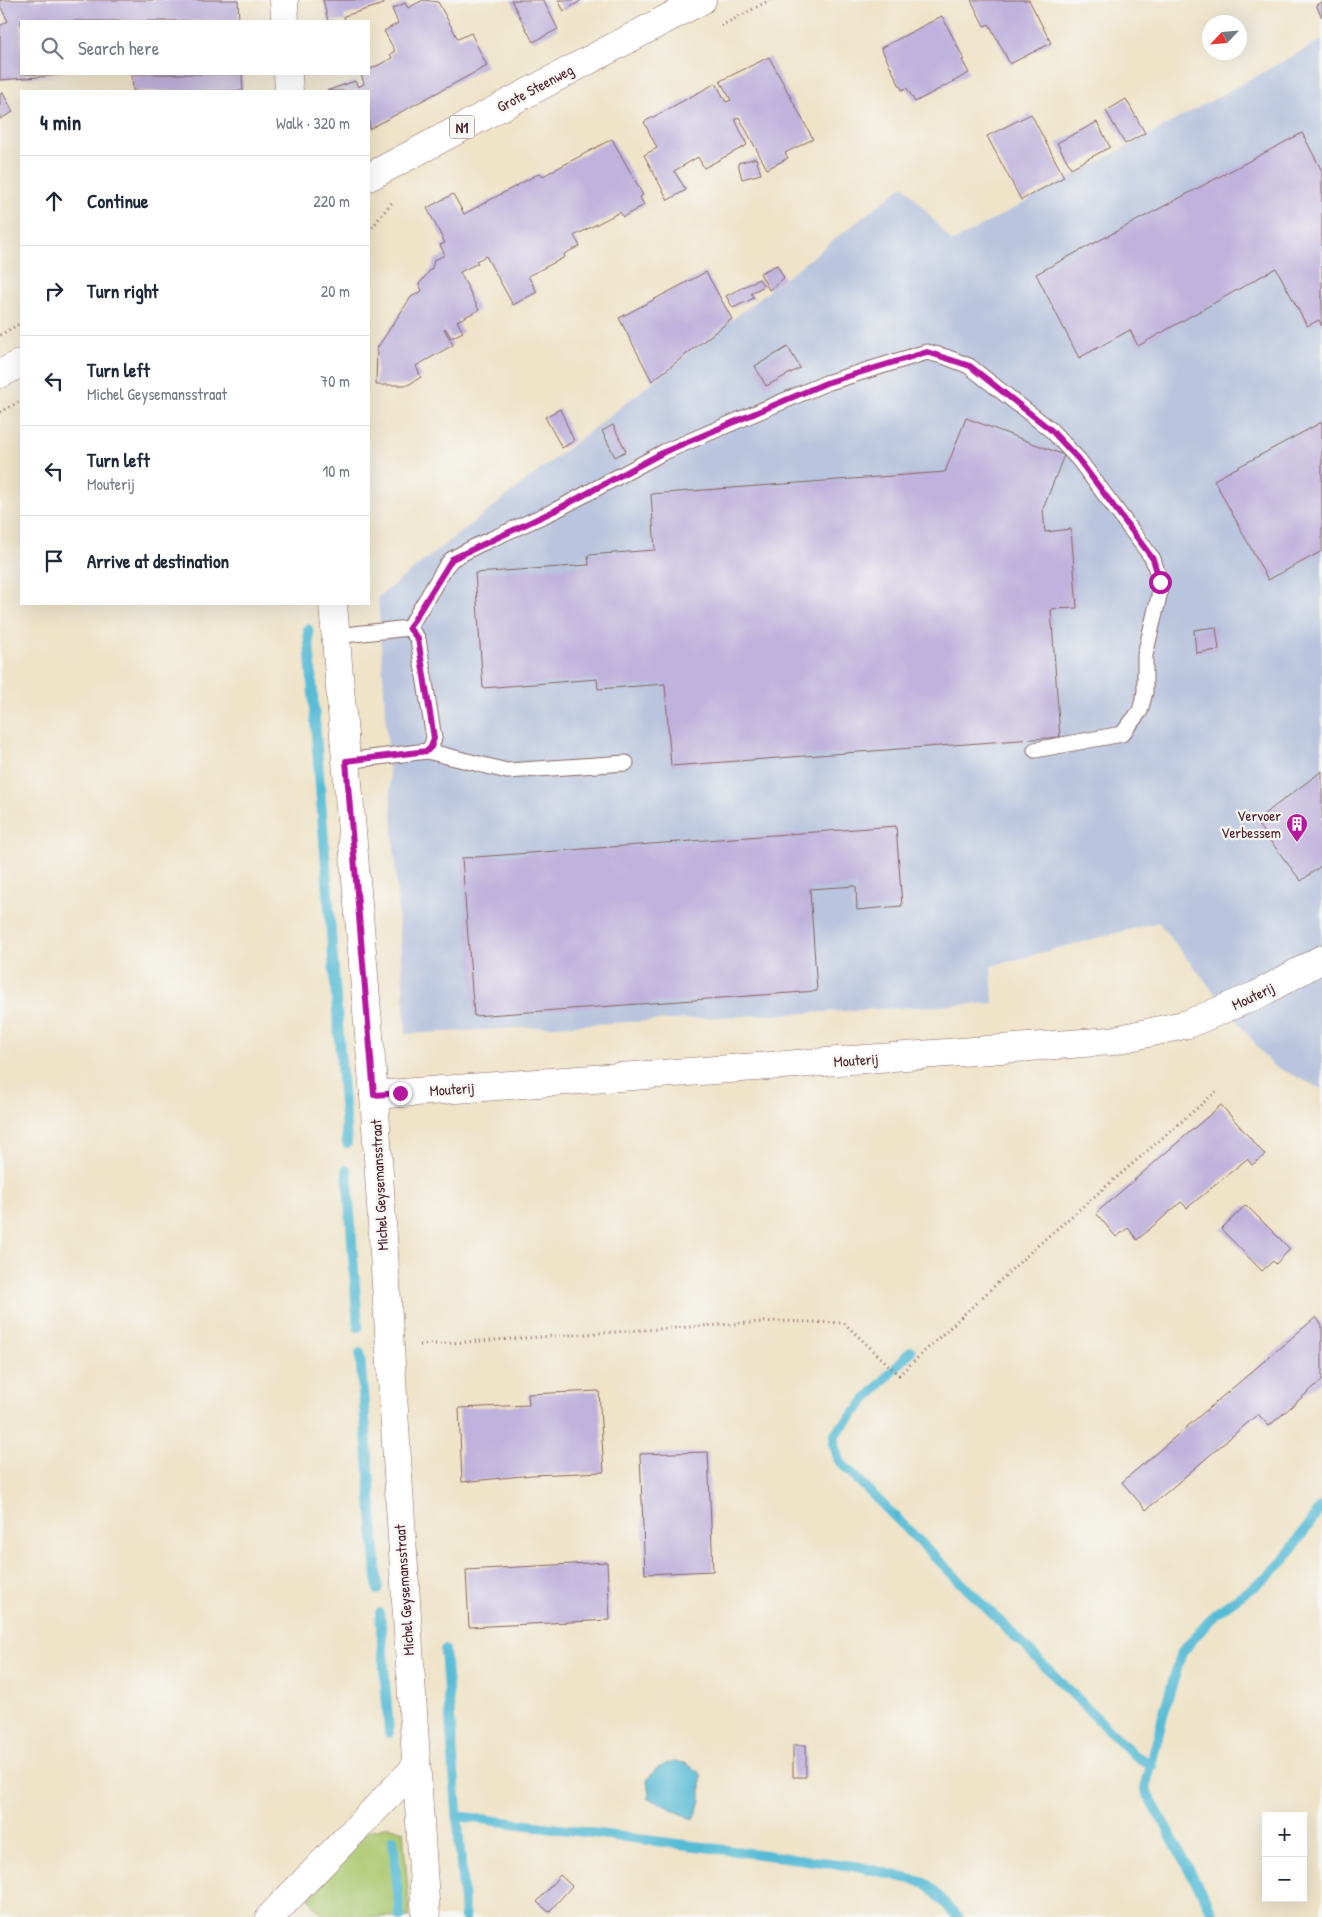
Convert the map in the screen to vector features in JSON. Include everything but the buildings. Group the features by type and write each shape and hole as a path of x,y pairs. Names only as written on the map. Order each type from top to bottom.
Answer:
{"street":[{"path":"284,0 285,20"},
{"name":"Grote Steenweg","path":"370,176 702,0"},
{"path":"288,75 289,90"},
{"path":"0,374 20,364"},
{"name":"Michel Geysemansstraat","path":"333,605 374,1095 426,1917"},
{"name":"Mouterij","path":"374,1095 1111,1041 1188,1024 1257,995 1322,959"},
{"path":"270,1917 416,1768"}],"lane":[{"path":"409,628 452,559 556,510 664,452 826,383 927,352 970,366 1051,430 1079,460 1153,559 1160,582 1159,596 1145,655 1145,692 1140,711 1122,734 1035,750"},
{"path":"335,636 409,628"},
{"path":"409,628 418,639 434,738 431,747 427,751"},
{"path":"346,761 427,751 507,771 626,763"}],"path":[{"path":"0,335 20,324"},
{"path":"0,412 20,402"},
{"path":"389,1347 778,1321 844,1322 899,1375 1037,1246 1218,1090"}],"shaded area":[{"path":"1322,40 1322,1089 1272,1065 1158,922 991,966 993,1003 406,1034 378,597 904,185 952,242"}],"green space":[{"path":"389,1826 403,1831 410,1917 327,1917 316,1908 309,1897 368,1831"}],"water":[{"path":"670,1762 686,1763 701,1774 701,1801 694,1820 649,1798 647,1780 656,1769"}],"waterway":[{"path":"308,629 347,1143"},
{"path":"347,1170 358,1327"},
{"path":"896,1367 911,1351"},
{"path":"360,1353 378,1590"},
{"path":"892,1371 835,1434 834,1445 839,1461 1133,1754 1152,1766"},
{"path":"1215,1917 1145,1789 1165,1708 1182,1652 1216,1613 1266,1578 1284,1560 1322,1506"},
{"path":"380,1613 389,1733"},
{"path":"445,1650 465,1917"},
{"path":"457,1816 861,1867 926,1883 958,1917"},
{"path":"393,1839 400,1917"}],"place":[{"name":"Vervoer Verbessem","path":"1297,843"}],"route":[{"path":"400,1093 374,1095 346,761 427,751 431,747 434,738 418,639 409,628 452,559 476,546 556,510 664,452 826,383 927,352 970,366 1002,394 1051,430 1079,460 1153,559 1160,582"}]}
